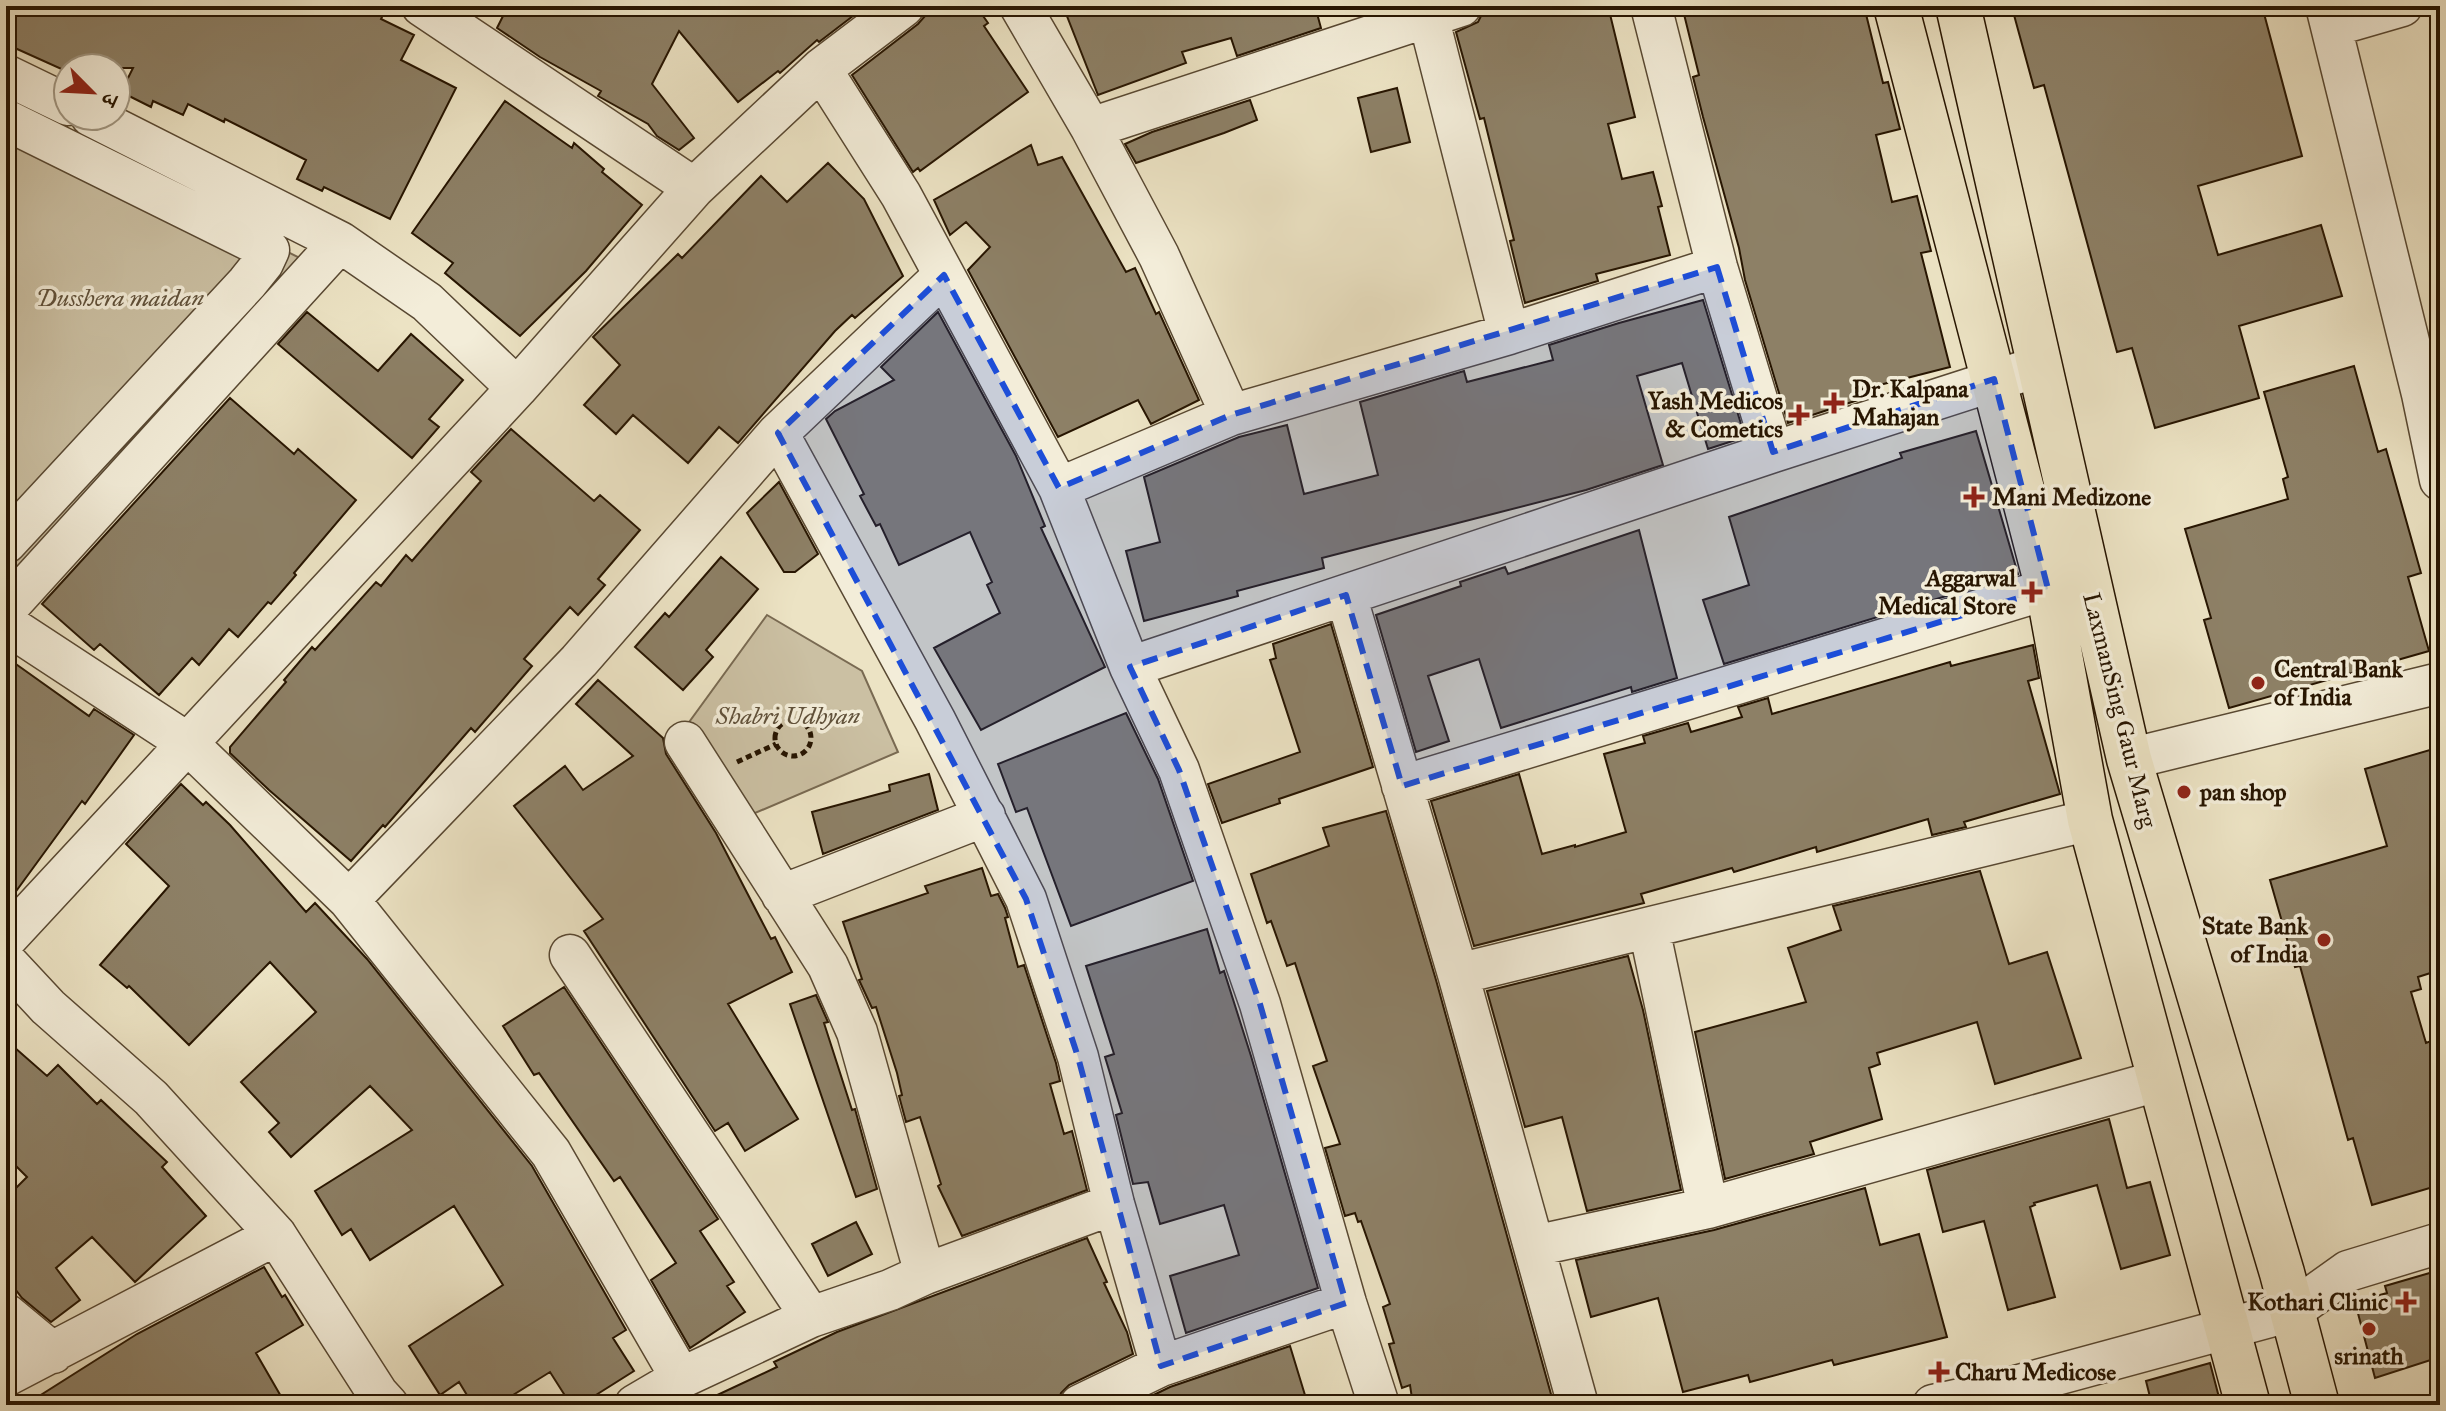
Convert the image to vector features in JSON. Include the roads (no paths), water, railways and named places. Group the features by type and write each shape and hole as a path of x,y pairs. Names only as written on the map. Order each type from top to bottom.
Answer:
{"main road":[{"name":"LaxmanSing Gaur Marg","path":"1896,6 2048,589 2090,820 2248,1405"},
{"name":"LaxmanSing Gaur Marg","path":"1958,6 2129,759 2317,1405"}],"street":[{"path":"422,6 694,188"},
{"path":"6,939 517,388 694,188 821,69 904,6"},
{"path":"1020,6 1091,128 1159,256 1231,415"},
{"path":"1651,6 1717,267 1773,452"},
{"path":"2402,6 2330,16 2431,394 2440,480"},
{"path":"1091,128 1445,11 1509,334"},
{"path":"821,69 901,195 1059,488 1130,667 1179,770 1260,1004 1346,1303 1379,1405"},
{"path":"6,75 52,97"},
{"path":"6,120 269,250 247,283 6,543"},
{"path":"124,132 340,242 427,302 517,388"},
{"path":"6,609 340,242"},
{"path":"1059,488 1231,415 1509,334 1717,267"},
{"path":"349,900 579,661 778,433 944,275"},
{"path":"1130,667 2040,366"},
{"path":"778,433 985,816 1026,899 1078,1057 1114,1204 1161,1366"},
{"path":"1402,786 2048,589"},
{"path":"1346,595 1458,974 1578,1405"},
{"path":"6,624 186,742 349,900 551,1153 681,1378"},
{"path":"2129,759 2440,683"},
{"path":"685,742 828,966 857,1032 925,1274"},
{"path":"782,895 985,816"},
{"path":"1458,974 2090,820"},
{"path":"1649,928 1708,1208"},
{"path":"570,955 811,1317"},
{"path":"6,962 48,1007 151,1098 276,1235 375,1401"},
{"path":"1534,1246 1708,1208 2161,1080"},
{"path":"635,1405 681,1378 811,1317 1114,1204"},
{"path":"6,1376 276,1235"},
{"path":"1933,1405 2003,1397 2292,1311 2348,1271 2440,1243"},
{"path":"1080,1405 1161,1366 1346,1303"},
{"path":"6,1314 53,1353"},
{"path":"6,1397 11,1405"}],"place":[{"name":"Dr. Kalpana Mahajan","path":"1834,403"},
{"name":"Yash Medicos & Cometics","path":"1799,415"},
{"name":"Mani Medizone","path":"1974,497"},
{"name":"Aggarwal Medical Store","path":"2032,592"},
{"name":"Central Bank of India","path":"2258,683"},
{"name":"pan shop","path":"2184,792"},
{"name":"State Bank of India","path":"2324,940"},
{"name":"Kothari Clinic","path":"2406,1302"},
{"name":"srinath","path":"2369,1329"},
{"name":"Charu Medicose","path":"1939,1372"}],"park label":[{"name":"Dusshera maidan","path":"120,298"},
{"name":"Shabri Udhyan","path":"788,716"}]}
